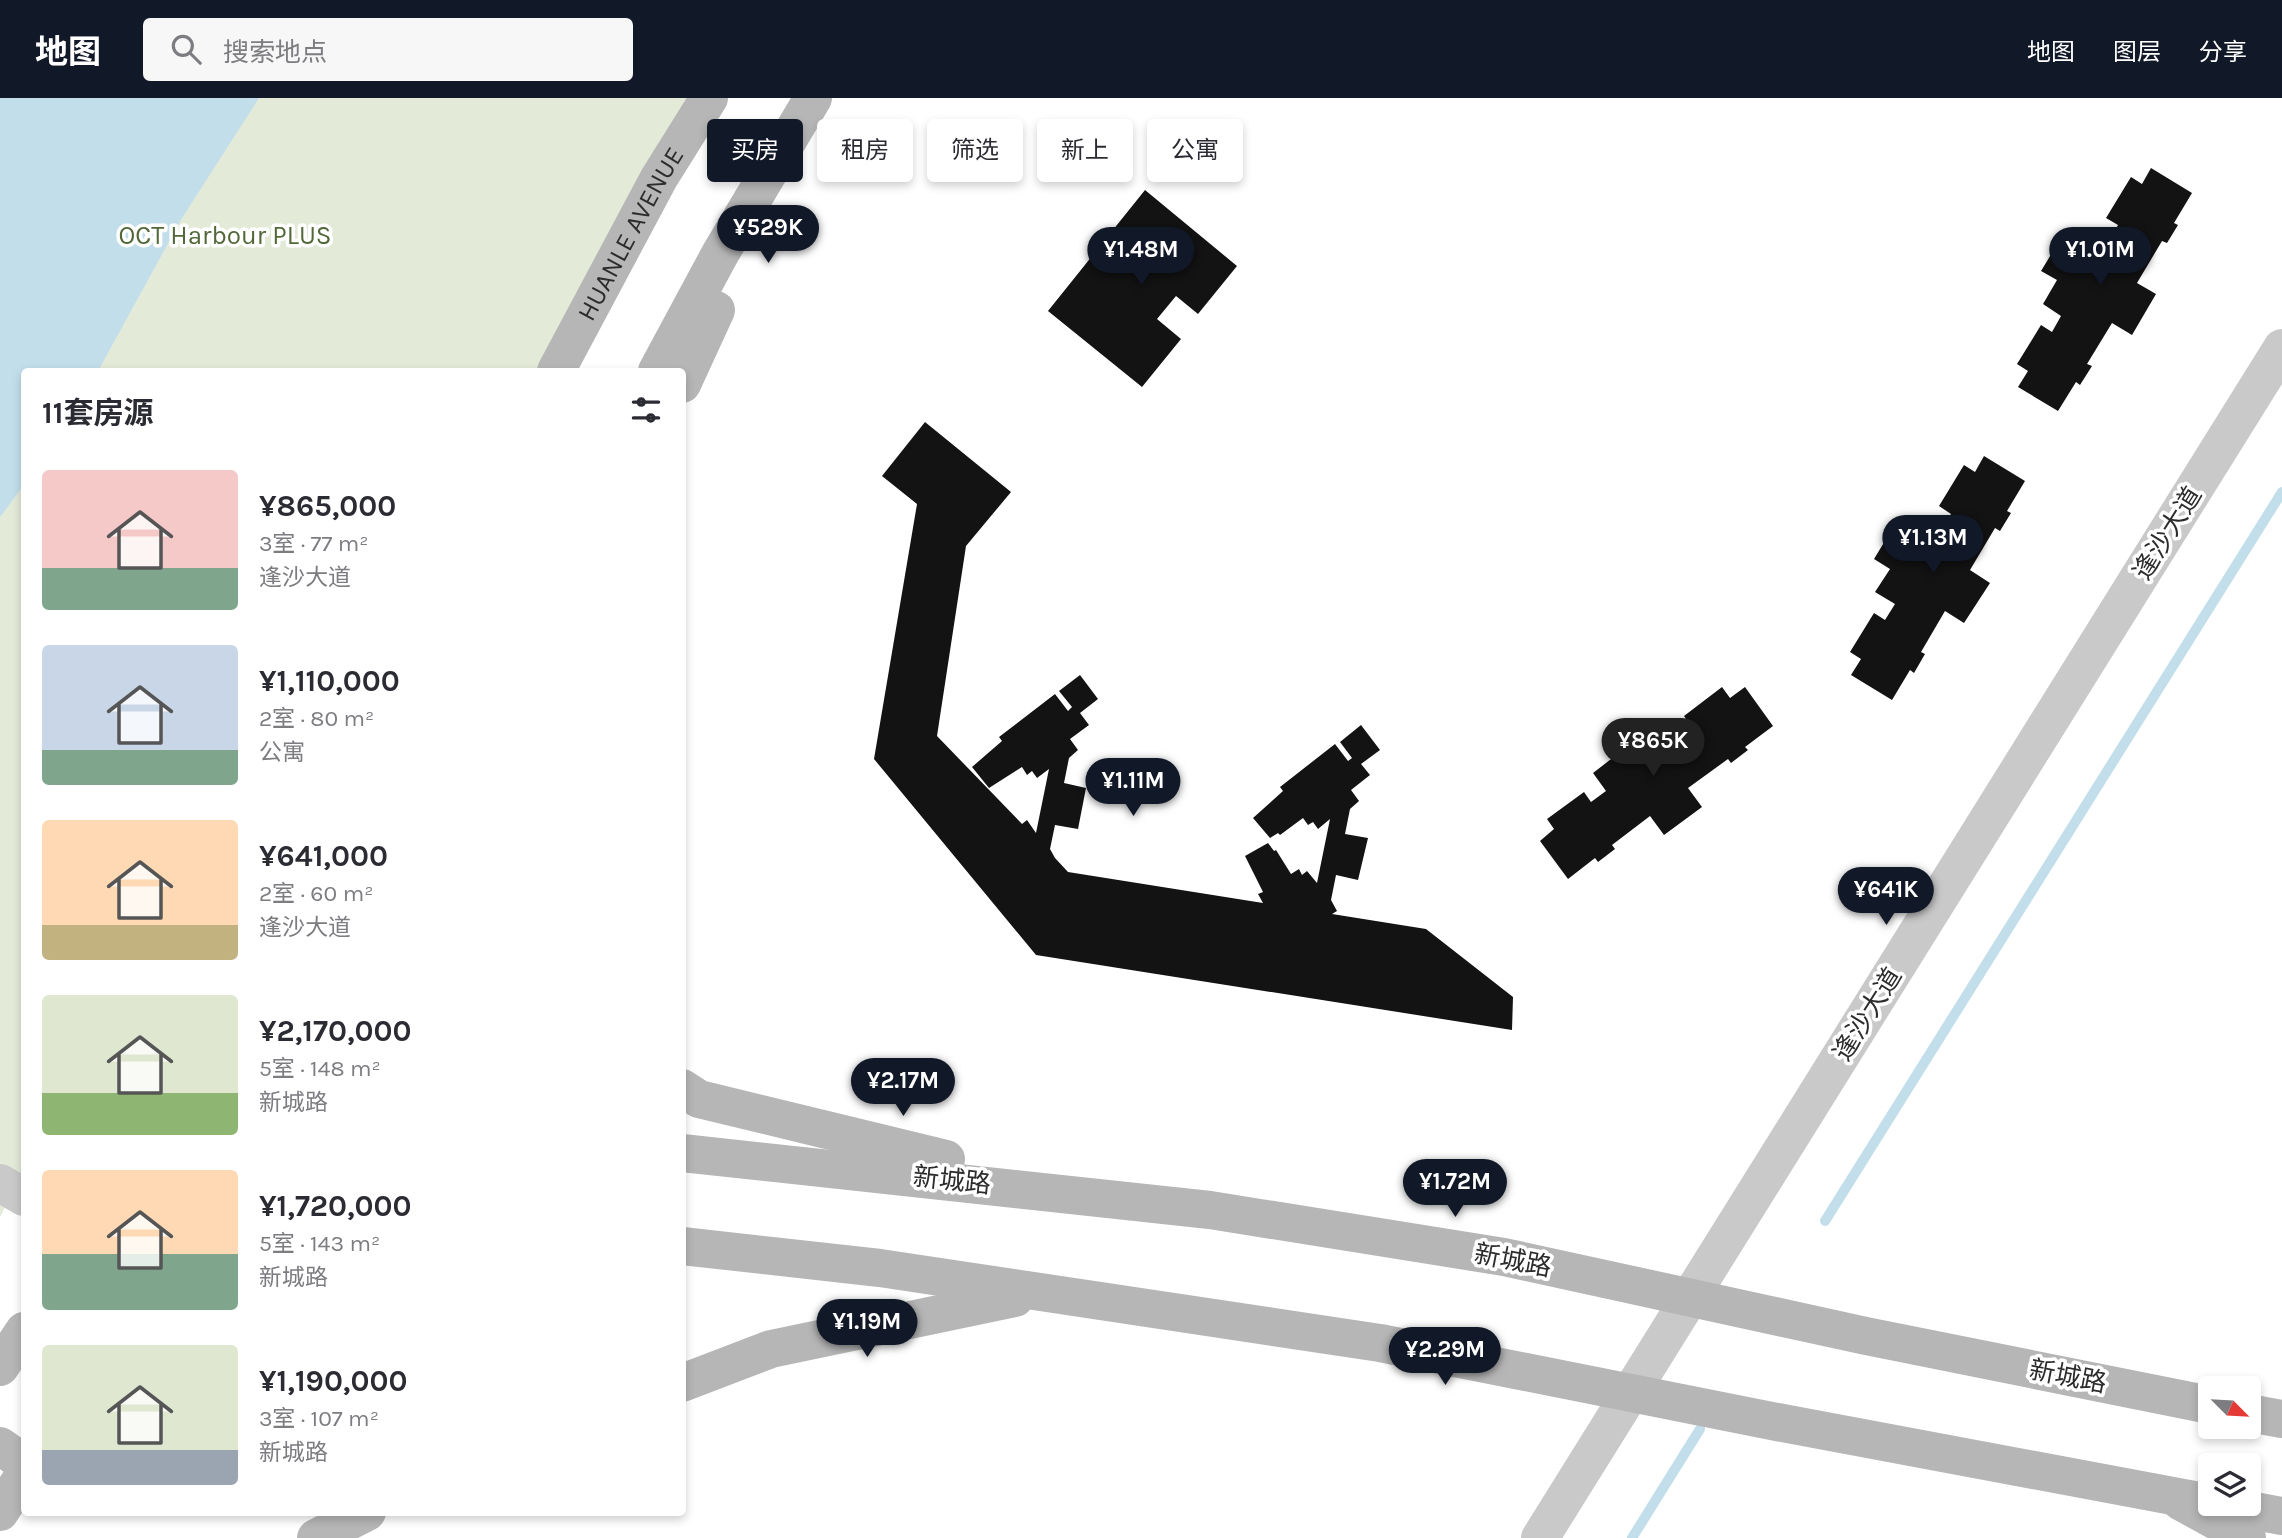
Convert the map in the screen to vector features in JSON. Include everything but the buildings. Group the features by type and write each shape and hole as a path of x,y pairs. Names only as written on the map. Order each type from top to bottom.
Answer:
{"street":[{"name":"HUANLE AVENUE","path":"557,368 659,178 709,98"},
{"path":"659,368 720,254 806,109"},
{"path":"686,375 806,109"},
{"name":"逢沙大道","path":"1540,1538 2282,348"},
{"path":"686,1091 699,1099 1101,1197"},
{"name":"新城路","path":"692,1158 1210,1210 1504,1257 2198,1403"},
{"path":"0,1183 21,1195"},
{"path":"686,1246 880,1268 1380,1343 1630,1394 2198,1501"},
{"path":"686,1381 771,1349 1040,1293"},
{"path":"0,1367 21,1336"},
{"path":"2261,1410 2282,1409"},
{"path":"2261,1414 2282,1419"},
{"path":"0,1446 21,1461"},
{"path":"0,1512 21,1480"},
{"path":"2169,1495 2247,1538"},
{"path":"2261,1512 2282,1516"},
{"path":"316,1538 359,1516"}],"green space":[{"name":"OCT Harbour PLUS","path":"0,98 689,98 542,368 21,368 21,1175 0,1217"}],"water":[{"path":"0,98 259,98 182,218 100,368 21,368 21,489 0,517"}],"waterway":[{"path":"1825,1221 2282,492"},
{"path":"1632,1538 1700,1429"}]}
